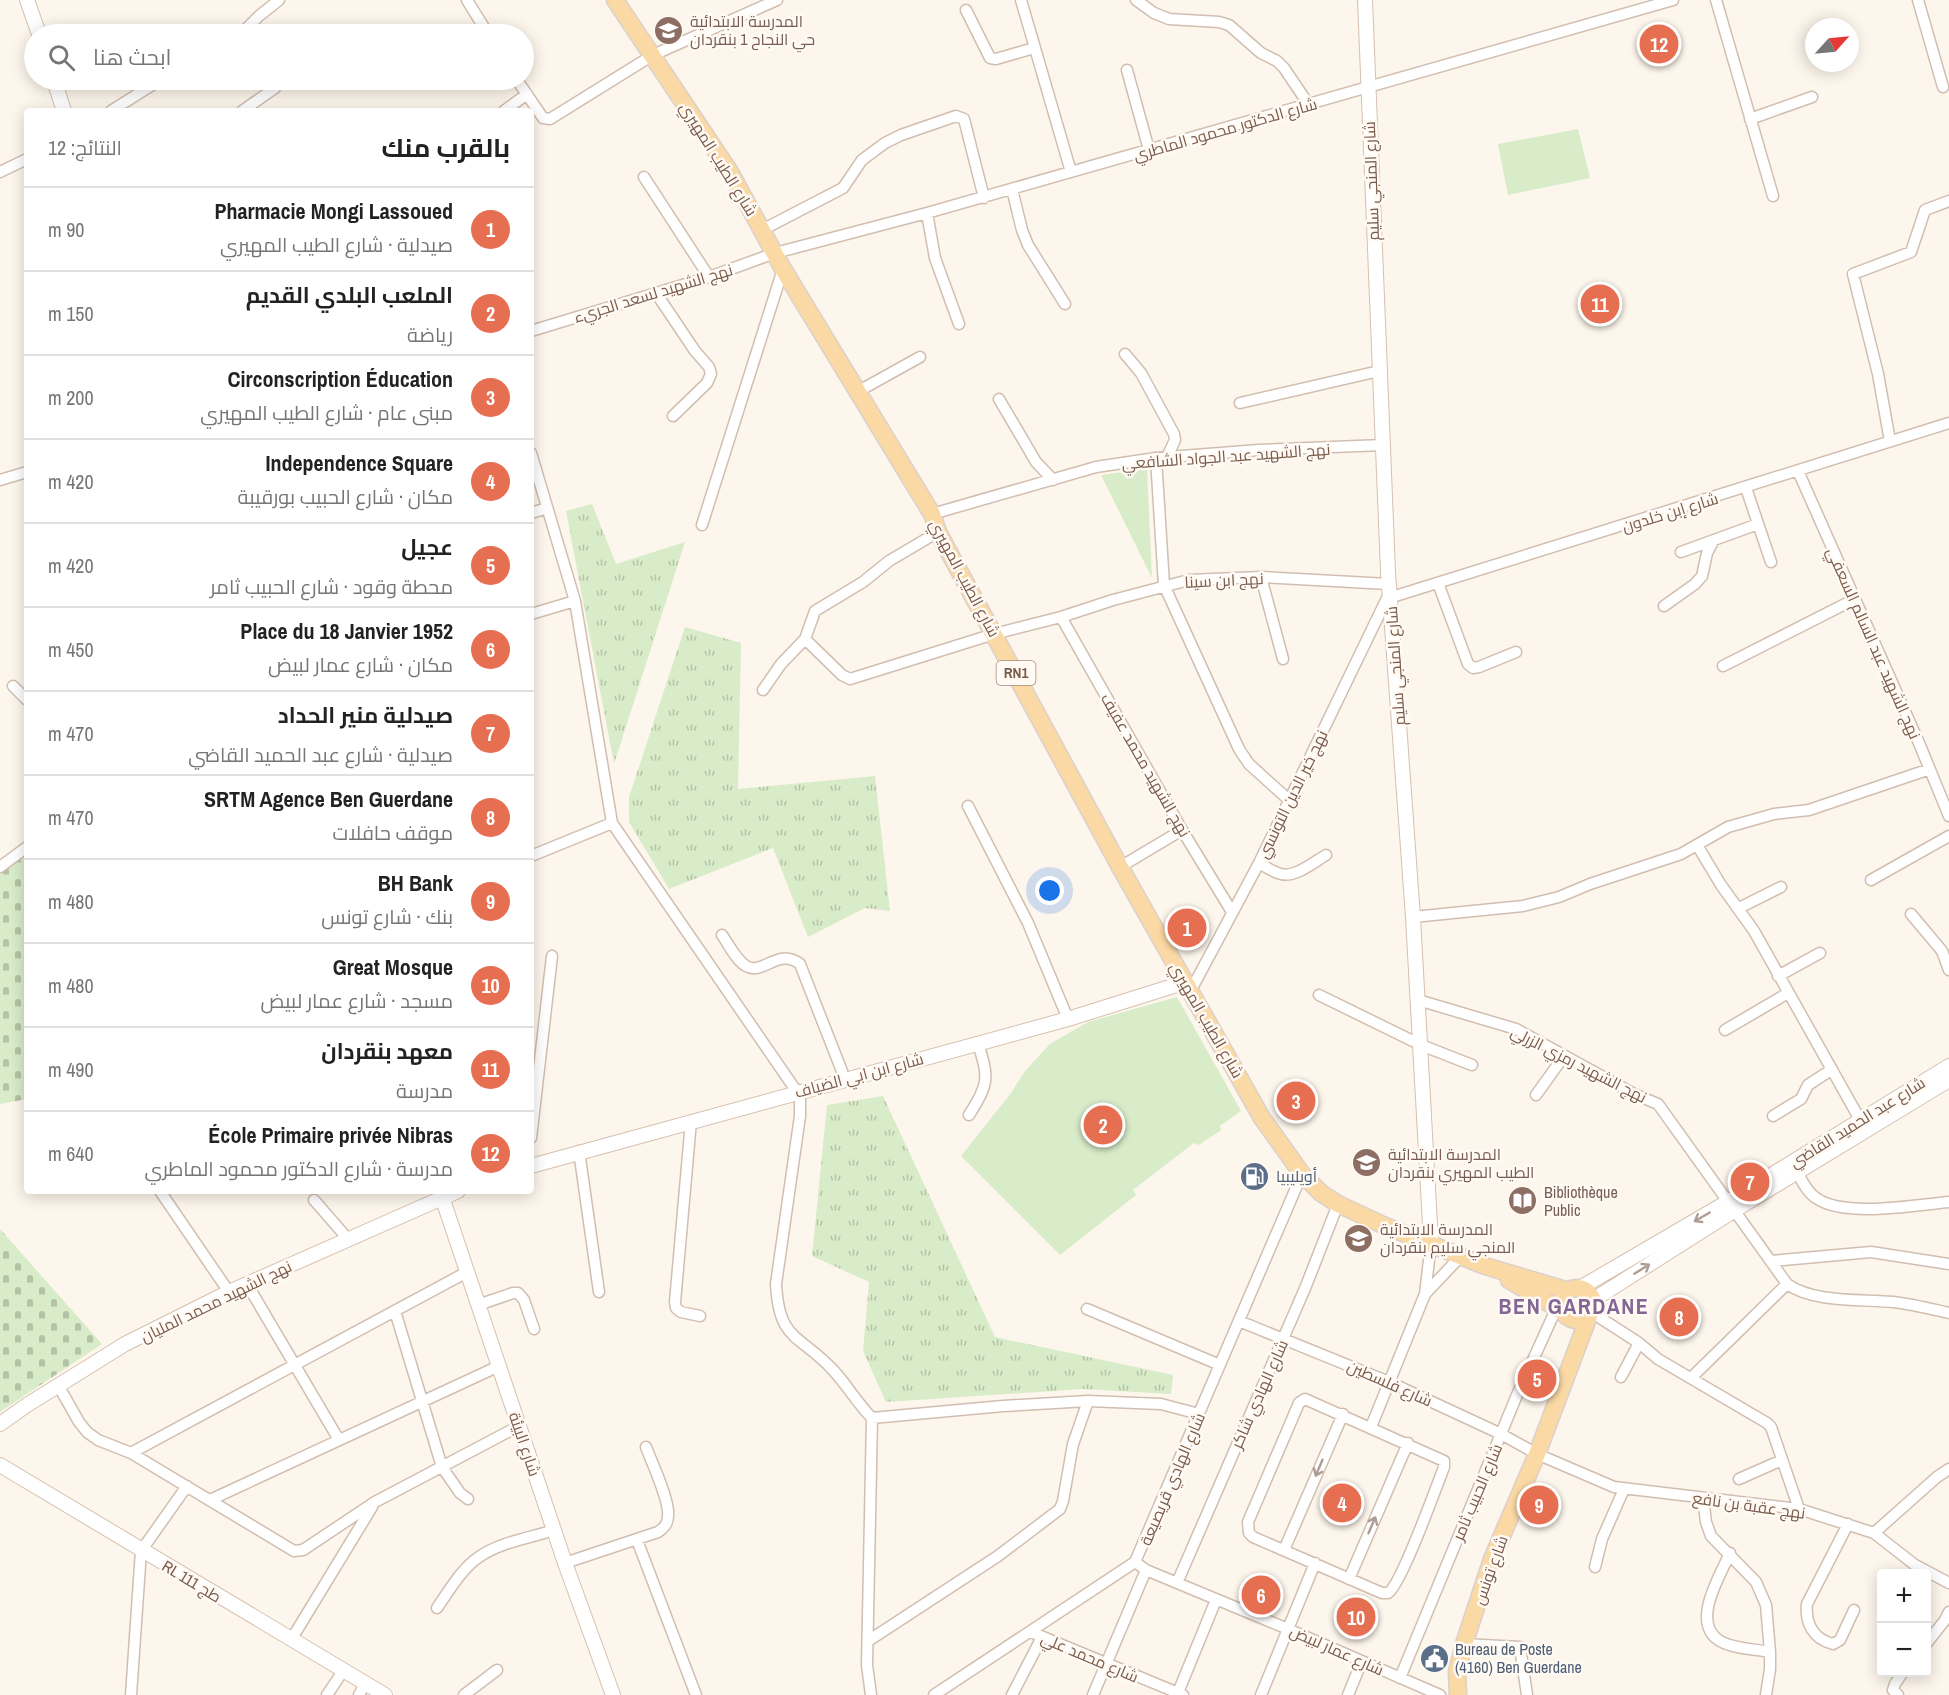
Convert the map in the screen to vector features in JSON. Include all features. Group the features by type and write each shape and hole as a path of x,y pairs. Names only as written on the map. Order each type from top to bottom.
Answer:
{"main road":[{"name":"شارع الطيب المهيري","path":"615,0 730,172 783,269 932,514 938,532 1120,867 1262,1118 1302,1174 1320,1193 1338,1204 1485,1266"},
{"name":"RN1","path":"1485,1266 1574,1289 1590,1294 1578,1311 1485,1266"},
{"name":"شارع تونس","path":"1458,1695 1457,1672 1464,1644 1492,1559 1537,1454 1577,1348 1578,1311 1562,1300 1574,1289"}],"street":[{"path":"27,0 35,24"},
{"path":"251,24 279,0"},
{"path":"467,0 482,24"},
{"path":"524,90 543,118 550,119 653,55 777,0"},
{"path":"1021,0 1071,172"},
{"path":"1136,0 1154,13 1169,19 1219,22 1229,25 1261,53 1277,61 1284,68 1309,105"},
{"name":"شارع المنجي سليم","path":"1365,0 1389,592 1413,917 1431,1244"},
{"name":"شارع الدكتور محمود الماطري","path":"775,253 984,198 1673,0"},
{"path":"1716,0 1773,196"},
{"path":"1918,0 1943,87"},
{"path":"966,10 990,58 996,59 1034,48"},
{"path":"1127,70 1149,150"},
{"path":"57,90 63,108"},
{"path":"116,108 144,90"},
{"path":"246,108 271,90"},
{"path":"508,108 527,94"},
{"path":"1749,119 1812,97"},
{"path":"762,230 843,188 862,160 885,143 956,116 964,119 984,198"},
{"path":"0,172 24,160"},
{"path":"644,177 709,277"},
{"path":"1012,189 1028,245 1065,304"},
{"path":"1890,441 1878,374 1853,274 1911,252 1925,210 1949,201"},
{"path":"927,213 935,258 959,324"},
{"name":"نهج الشهيد لسعد الجريء","path":"534,328 709,277 775,253"},
{"path":"702,525 783,269"},
{"path":"656,293 695,351 709,367 711,374 707,382 673,416"},
{"path":"1125,354 1141,373 1174,434 1175,440 1161,458 1164,585 1239,749 1249,764 1289,800"},
{"path":"857,392 920,357"},
{"path":"1240,403 1379,371"},
{"path":"999,399 1036,462 1053,480"},
{"name":"شارع إبن خلدون","path":"1389,592 1438,583 1949,423"},
{"name":"نهج الشهيد عبد الجواد الشافعي","path":"932,514 1096,467 1161,458 1259,450 1383,445"},
{"path":"534,463 575,601 612,823 797,1092 801,1108 776,1284 779,1311 790,1334 832,1370 872,1418 867,1665 871,1695"},
{"name":"نهج الشهيد عبد السالم السعفي","path":"1798,471 1949,816"},
{"path":"0,480 24,473"},
{"path":"1746,488 1771,562"},
{"path":"534,512 547,508"},
{"path":"1681,552 1758,524"},
{"path":"763,690 781,664 805,639 815,611 863,582 889,561 938,532"},
{"path":"1664,606 1695,584 1702,576 1707,553 1714,540"},
{"path":"1261,578 1283,659"},
{"name":"نهج ابن سينا","path":"805,639 842,675 850,679 994,634 1061,617 1164,585 1189,580 1261,578 1389,592"},
{"path":"1438,583 1468,664 1473,668 1479,667 1516,652"},
{"name":"نهج خير الدين التونسي","path":"1188,987 1258,863 1389,592"},
{"path":"1723,666 1855,599"},
{"path":"534,613 575,601"},
{"name":"نهج الشهيد محمد عفيف","path":"1061,617 1182,830 1232,912"},
{"path":"13,686 24,697"},
{"path":"1413,917 1523,906 1559,897 1590,884 1681,854 1728,827 1774,814 1809,810 1930,769"},
{"path":"968,806 1028,923 1068,1019"},
{"path":"534,855 612,823"},
{"path":"1120,867 1182,830"},
{"path":"1871,880 1949,836"},
{"path":"1697,845 1721,885 1754,931 1863,1125"},
{"path":"0,867 24,849"},
{"path":"1258,863 1287,875 1294,874 1326,855"},
{"path":"1739,908 1781,887"},
{"path":"1911,914 1942,951 1946,972"},
{"path":"722,935 740,961 751,968 787,957 800,963 845,1079"},
{"path":"1778,976 1820,953"},
{"path":"534,1112 552,957"},
{"name":"شارع ابن ابي الضياف","path":"534,1165 1188,987"},
{"path":"1725,1030 1788,993"},
{"path":"1319,995 1421,1045 1472,1065"},
{"name":"نهج الشهيد رمزي الزرلي","path":"1418,1000 1516,1029 1634,1094 1658,1104 1787,1284"},
{"path":"969,1115 986,1083 986,1069 978,1043"},
{"path":"1536,1095 1564,1056"},
{"name":"شارع عبد الحميد القاضي","path":"1574,1289 1797,1172 1949,1065"},
{"path":"1773,1116 1801,1099 1808,1085 1831,1070"},
{"name":"شارع عبد الحميد القاضي","path":"1578,1311 1732,1205 1863,1125 1949,1080"},
{"path":"691,1121 675,1302 676,1308 681,1312 700,1316"},
{"path":"579,1151 599,1292"},
{"path":"1797,1172 1811,1194 1825,1203 1864,1209 1949,1202"},
{"name":"شارع الهادي قريصيعة","path":"934,1695 1135,1562 1302,1174"},
{"path":"162,1194 229,1292"},
{"name":"نهج الشهيد محمد المليان","path":"0,1424 125,1344 229,1292 348,1239 441,1194"},
{"name":"شارع البيئة","path":"441,1194 565,1563 613,1695"},
{"path":"314,1200 348,1239"},
{"name":"شارع الهادي شاكر","path":"1177,1583 1338,1204"},
{"path":"1371,1427 1425,1294 1431,1244"},
{"path":"1771,1261 1871,1252 1949,1264"},
{"path":"1425,1294 1461,1256"},
{"path":"131,1453 467,1272"},
{"path":"247,1284 339,1440"},
{"path":"1691,1378 1787,1284 1801,1292 1813,1295 1895,1303 1949,1312"},
{"path":"478,1305 518,1293 524,1300 534,1329"},
{"path":"1087,1309 1220,1365"},
{"path":"395,1311 442,1467 460,1494 468,1499"},
{"path":"1578,1311 1639,1342 1658,1359 1767,1423 1771,1427 1799,1509"},
{"name":"شارع الحبيب ثامر","path":"1400,1678 1501,1434 1578,1311"},
{"name":"شارع فلسطين","path":"1239,1321 1389,1382 1501,1434 1537,1454"},
{"path":"1621,1377 1639,1342"},
{"path":"210,1500 499,1366"},
{"path":"58,1385 79,1422 98,1440 131,1453 294,1551 303,1550 375,1502 519,1426"},
{"path":"1308,1399 1371,1427 1442,1458 1445,1464 1400,1575 1393,1590 1388,1593 1382,1593 1349,1579 1249,1533 1248,1522 1252,1511 1302,1400 1308,1399"},
{"path":"872,1418 1088,1401 1161,1404 1199,1414"},
{"path":"868,1641 998,1556 1060,1509 1073,1444 1088,1401"},
{"path":"1284,1550 1342,1414"},
{"path":"1349,1579 1408,1443"},
{"path":"565,1563 637,1540 663,1528 667,1523 669,1515 646,1447"},
{"name":"نهج عقبة بن نافع","path":"1537,1454 1614,1487 1799,1509 1848,1524 1874,1533 1915,1565 1949,1582"},
{"path":"1874,1533 1945,1472 1949,1457"},
{"path":"1739,1479 1782,1460"},
{"name":"RL طج 111","path":"0,1466 343,1671 362,1689 385,1695"},
{"path":"131,1695 141,1551 187,1486"},
{"path":"1595,1567 1602,1539 1624,1489"},
{"path":"1703,1498 1711,1536 1756,1581 1766,1605 1770,1652 1766,1695"},
{"path":"291,1640 375,1502"},
{"path":"1848,1524 1807,1604 1806,1615 1810,1628 1824,1642 1833,1644 1840,1640 1854,1610"},
{"path":"436,1608 479,1556 554,1530"},
{"path":"637,1540 696,1695"},
{"path":"1730,1553 1708,1605 1706,1618 1710,1630 1719,1640 1731,1645 1770,1652"},
{"name":"شارع عمار لبيض","path":"1135,1562 1146,1570 1288,1629 1434,1694"},
{"path":"1261,1695 1315,1563"},
{"path":"1093,1695 1146,1570"},
{"path":"1179,1694 1216,1600"},
{"path":"1931,1638 1946,1620 1949,1611"},
{"name":"شارع محمد علي","path":"1030,1632 1179,1694"},
{"path":"1012,1695 1042,1637"},
{"path":"1464,1644 1520,1647 1527,1695"},
{"path":"1347,1695 1362,1661"},
{"path":"464,1695 497,1670"},
{"path":"327,1695 343,1671"},
{"path":"1898,1695 1893,1690 1900,1677"}],"green space":[{"path":"1578,129 1590,178 1508,195 1498,144"},
{"path":"1147,469 1152,578 1101,475"},
{"path":"592,504 616,564 685,542 614,764 566,511"},
{"path":"685,627 741,643 738,789 875,776 890,911 865,908 808,937 773,848 669,889 629,822 629,797"},
{"path":"24,855 24,1100 0,1104 0,873"},
{"path":"1177,997 1241,1111 1220,1126 1221,1130 1199,1145 1194,1143 1133,1190 1136,1195 1060,1255 961,1156 1011,1093 1025,1071 1050,1044 1088,1022"},
{"path":"883,1096 995,1337 1173,1375 1171,1394 1084,1389 886,1402 863,1351 869,1282 812,1256 827,1105"},
{"path":"0,1229 102,1344 0,1412"}],"place":[{"name":"المدرسة الابتدائية حي النجاح 1 بنقردان","path":"669,30"},
{"name":"École Primaire privée Nibras","path":"1659,44"},
{"name":"معهد بنقردان","path":"1600,304"},
{"name":"Pharmacie Mongi Lassoued","path":"1187,928"},
{"name":"Circonscription Éducation","path":"1296,1101"},
{"name":"الملعب البلدي القديم","path":"1103,1125"},
{"name":"المدرسة الابتدائية الطيب المهيري بنقردان","path":"1367,1163"},
{"name":"أويليبيا","path":"1255,1176"},
{"name":"صيدلية منير الحداد","path":"1750,1182"},
{"name":"Bibliothèque Public","path":"1523,1201"},
{"name":"المدرسة الابتدائية المنجي سليم بنقردان","path":"1359,1238"},
{"name":"SRTM Agence Ben Guerdane","path":"1679,1317"},
{"name":"عجيل","path":"1537,1379"},
{"name":"Independence Square","path":"1342,1503"},
{"name":"BH Bank","path":"1539,1505"},
{"name":"Place du 18 Janvier 1952","path":"1261,1595"},
{"name":"Great Mosque","path":"1356,1617"},
{"name":"Bureau de Poste (4160) Ben Guerdane","path":"1434,1658"}],"district":[{"name":"BEN GARDANE","path":"1574,1306"}]}
